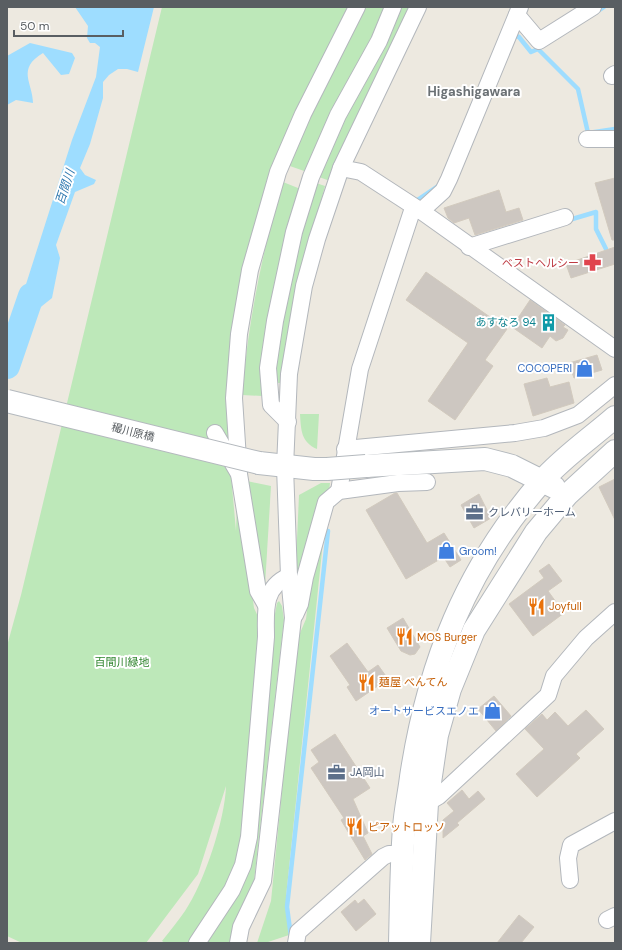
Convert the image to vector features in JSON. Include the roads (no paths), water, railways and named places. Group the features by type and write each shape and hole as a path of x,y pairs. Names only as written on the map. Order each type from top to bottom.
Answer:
{"street":[{"path":"266,605 258,591 239,474 234,398 239,334 250,270 278,172 303,114 357,7"},
{"path":"288,422 271,405 268,368 275,321 294,232 310,177 332,129 379,41 393,7"},
{"path":"238,943 241,927 263,881 293,618 289,576 285,467 289,374 304,286 317,239 341,168 418,7"},
{"path":"519,11 539,41 593,7"},
{"path":"339,491 345,449 360,369 412,211 415,207 443,191 519,11"},
{"path":"587,139 615,139"},
{"path":"341,168 361,172 415,207 469,247 615,349"},
{"path":"469,247 565,217"},
{"path":"345,449 515,433 544,428 578,415 615,385"},
{"name":"穝川原橋","path":"7,401 259,463 285,467 327,469 485,459 512,466 543,480 567,494"},
{"path":"400,943 404,827 417,734 431,681 454,618 479,568 514,516 543,480 615,417"},
{"path":"215,433 239,474"},
{"path":"419,943 426,803 440,722 450,689 474,630 536,532 567,494 615,451"},
{"path":"293,618 300,604 305,577 326,502 339,491 398,483 427,482"},
{"path":"197,943 232,890 245,858 249,837 266,637 266,605 273,587 278,581 289,576"},
{"path":"426,803 439,796 548,695 554,676 586,638 615,612"},
{"path":"570,880 568,858 571,845 615,821"},
{"path":"296,943 298,932 383,857 389,854 402,854"}],"water":[{"path":"75,7 154,7 138,72 127,69 118,69 109,75 103,82 103,98 90,144 80,168 85,175 96,180 94,184 75,192 56,245 60,258 52,298 32,314 23,333 13,325 72,140 96,77 100,47 95,43 90,43 87,38 88,26"},
{"path":"30,43 72,53 75,58 69,74 61,75 43,53 30,65 28,71 33,103 16,100 7,105 7,56"}],"waterway":[{"path":"595,13 604,7"},
{"path":"512,39 516,36 519,37 531,52 538,49 578,89 588,133 615,129"},
{"path":"413,203 438,186"},
{"path":"569,220 596,212 596,229 606,249"},
{"name":"百間川","path":"7,366 31,296"},
{"path":"291,937 287,907 328,531"}],"place":[{"name":"ベストヘルシー","path":"592,263"},
{"name":"あすなろ 94","path":"549,322"},
{"name":"COCOPERI","path":"585,368"},
{"name":"クレバリーホーム","path":"475,512"},
{"name":"Groom!","path":"446,551"},
{"name":"Joyfull","path":"536,606"},
{"name":"MOS Burger","path":"404,637"},
{"name":"麺屋 べんてん","path":"366,682"},
{"name":"オートサービスエノエ","path":"492,711"},
{"name":"JA岡山","path":"337,772"},
{"name":"ピアットロッソ","path":"355,827"}],"district":[{"name":"Higashigawara","path":"474,91"}],"park label":[{"name":"百間川緑地","path":"122,662"}]}
